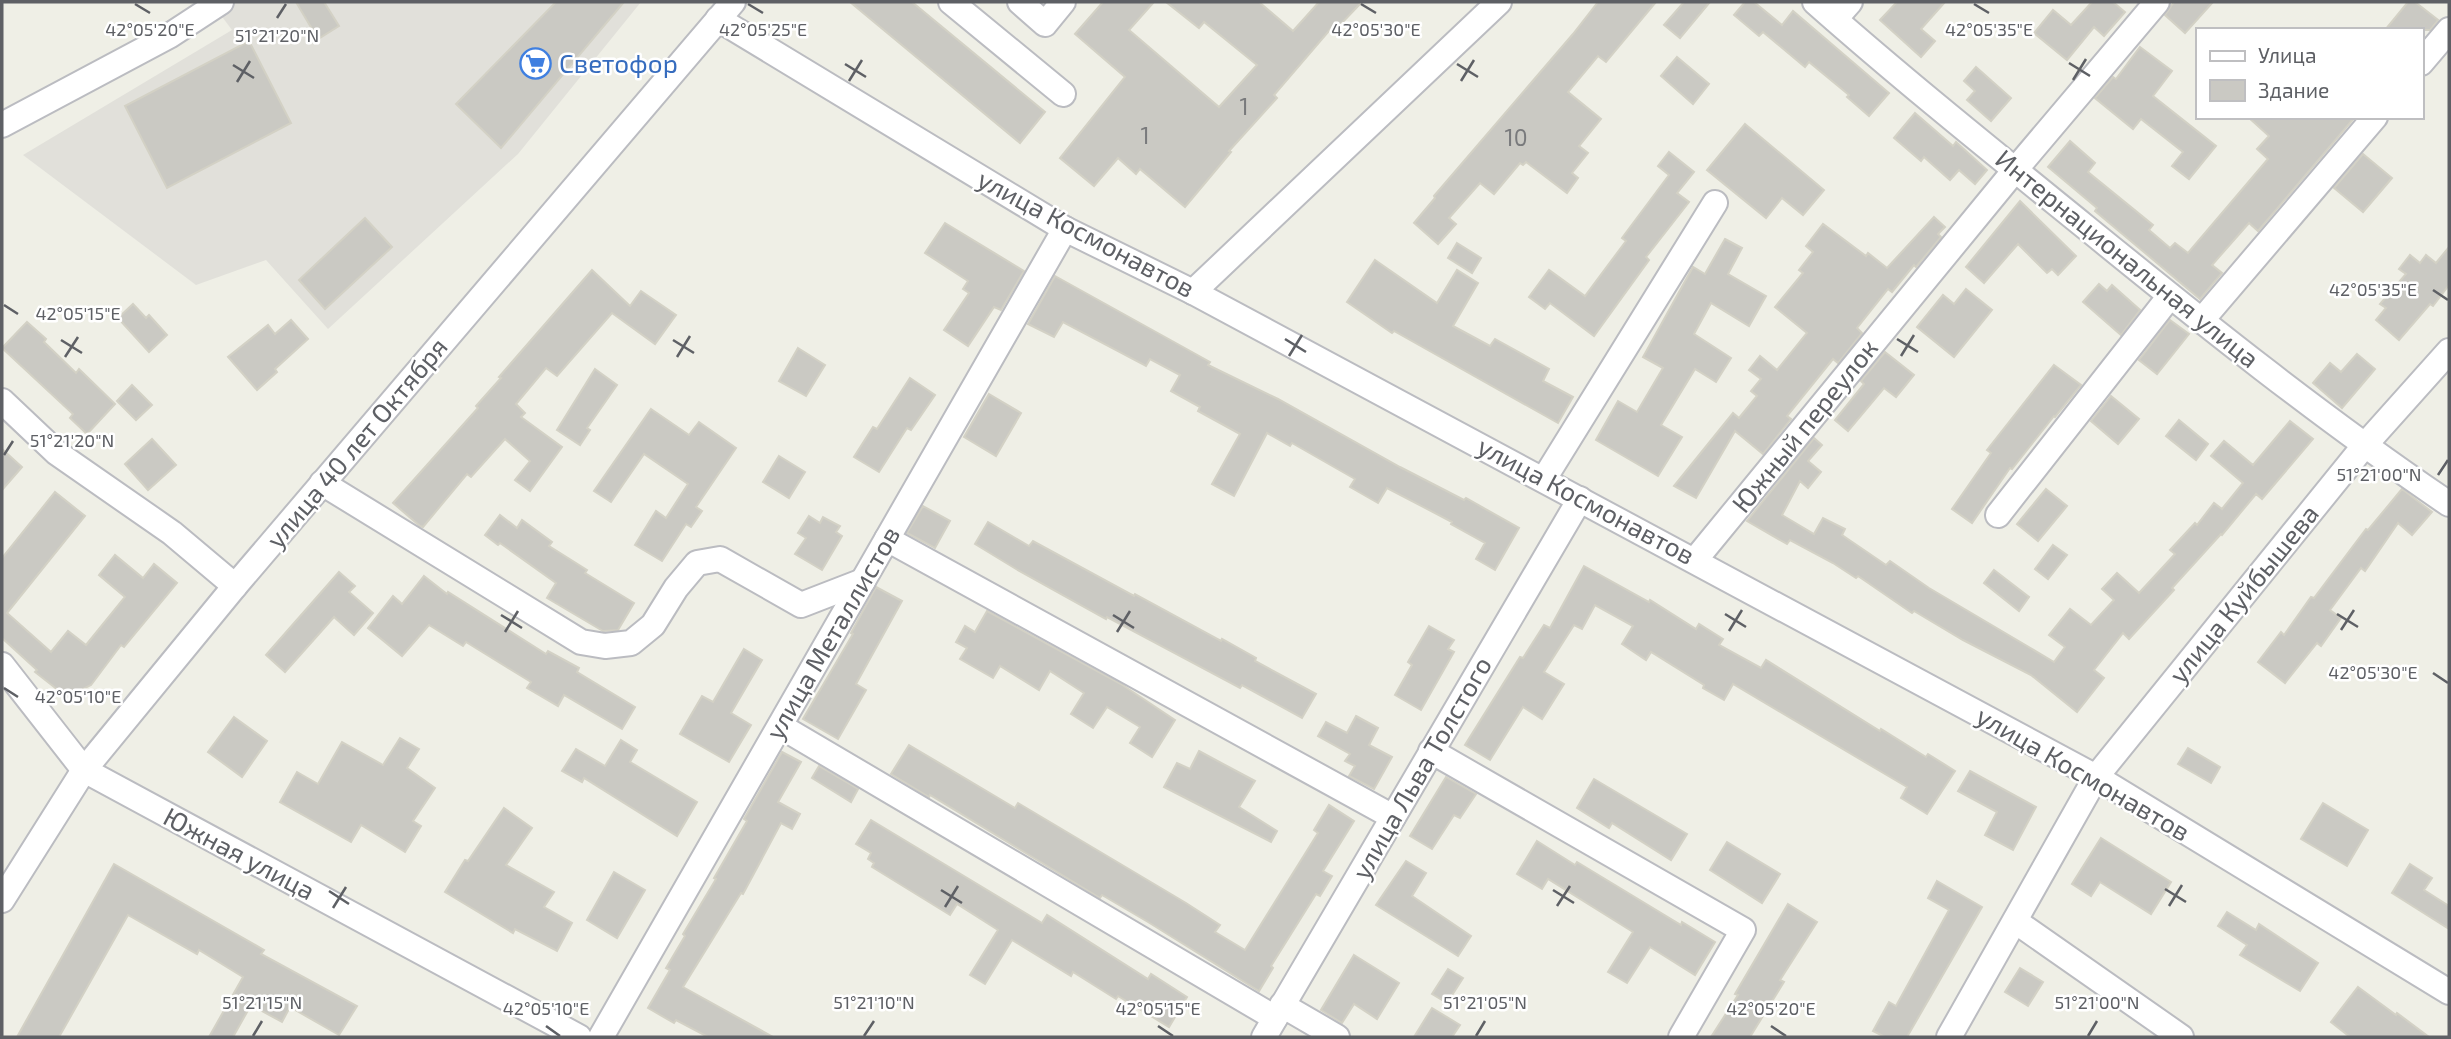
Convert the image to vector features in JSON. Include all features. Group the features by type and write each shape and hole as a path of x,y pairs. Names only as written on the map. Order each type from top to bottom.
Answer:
{"street":[{"path":"2,125 169,36 221,2"},
{"path":"951,2 1063,94"},
{"path":"1020,2 1045,24 1063,2"},
{"path":"1193,292 1499,2"},
{"name":"Интернациональная улица","path":"1815,2 1842,10 2015,170 2201,321 2364,446 2449,504"},
{"name":"Южный переулок","path":"1695,559 2157,2"},
{"name":"улица Космонавтов","path":"725,10 1065,229 1193,292 1695,559 2096,777 2449,992"},
{"name":"улица 40 лет Октября","path":"2,900 84,770 235,586 725,10"},
{"path":"2423,61 2449,30"},
{"path":"2201,321 2373,119"},
{"path":"1544,479 1715,202"},
{"name":"улица Металлистов","path":"601,1037 1065,229"},
{"path":"1998,515 2170,296"},
{"name":"улица Куйбышева","path":"1950,1037 2096,777 2364,446 2449,351"},
{"path":"2,401 57,453 172,533 235,586"},
{"path":"322,483 581,642 605,646 631,643 653,625 676,588 697,563 720,559 801,605 863,581"},
{"name":"улица Льва Толстого","path":"1274,1020 1580,499"},
{"path":"887,540 1393,817"},
{"path":"2,665 84,770"},
{"path":"780,726 1274,1020 1337,1037"},
{"path":"1431,751 1743,930 1681,1037"},
{"name":"Южная улица","path":"84,770 579,1037"},
{"path":"2015,921 2181,1037"}],"shaded area":[{"path":"211,2 641,2 518,154 328,329 266,260 196,285 23,155 232,30"}],"building":[{"path":"296,2 324,2 339,26 318,39"},
{"path":"556,2 624,2 501,148 456,104"},
{"path":"850,2 912,2 1045,112 1020,143"},
{"path":"1103,2 1154,2 1129,30 1219,107 1257,65 1204,22 1199,28 1166,2 1259,2 1293,31 1319,2 1362,2 1337,28 1334,25 1274,95 1277,98 1229,151 1231,152 1185,207 1140,169 1136,174 1118,158 1094,186 1060,158 1125,77 1075,34"},
{"path":"1598,2 1656,2 1606,62 1598,56 1568,92 1601,119 1579,146 1588,153 1572,173 1578,178 1567,193 1526,162 1523,165 1520,163 1494,194 1480,183 1449,218 1456,224 1438,244 1414,223"},
{"path":"1684,2 1710,2 1680,38 1664,25"},
{"path":"1745,2 1754,2 1782,25 1793,11 1889,93 1869,116 1847,97 1849,95 1809,62 1805,67 1763,32 1759,36 1734,15"},
{"path":"1897,2 1945,2 1921,29 1935,41 1921,57 1880,20"},
{"path":"2092,2 2113,2 2125,12 2104,36 2094,27 2067,60 2034,33 2053,10 2071,25"},
{"path":"2174,2 2213,2 2185,33 2165,15"},
{"path":"2408,2 2415,2 2438,20 2430,30 2387,28"},
{"path":"249,41 291,123 167,188 125,106"},
{"path":"2140,47 2172,71 2153,96 2216,146 2189,179 2172,166 2183,152 2141,119 2133,129 2095,98 2113,77 2116,79"},
{"path":"1677,57 1709,84 1693,104 1661,76"},
{"path":"1976,67 2011,98 1991,121 1967,100 1975,91 1964,81"},
{"path":"1915,113 1953,146 1956,142 1987,170 1975,184 1959,170 1950,180 1924,157 1921,161 1894,138"},
{"path":"2250,119 2353,119 2258,231 2249,223 2212,265 2222,273 2200,299 2095,211 2097,208 2048,167 2070,141 2095,163 2088,172 2153,225 2149,230 2170,248 2175,243 2188,253 2268,159 2257,149 2269,136"},
{"path":"1745,124 1824,190 1803,215 1782,198 1766,218 1707,170"},
{"path":"1669,152 1694,172 1677,193 1689,202 1646,257 1649,260 1594,336 1550,303 1545,309 1529,297 1549,270 1585,296 1626,241 1622,238 1669,175 1658,166"},
{"path":"2363,154 2392,178 2363,212 2334,188"},
{"path":"2020,201 2076,256 2058,275 2052,269 2047,273 2018,244 1984,283 1966,267"},
{"path":"1934,217 1945,227 1938,234 1941,237 1892,292 1888,289 1857,328 1862,333 1838,363 1833,359 1787,416 1791,419 1763,454 1735,431 1696,498 1674,486 1733,413 1739,418 1757,396 1751,391 1761,379 1749,370 1760,356 1777,370 1807,333 1775,307 1803,273 1799,270 1813,252 1806,246 1823,224 1887,268"},
{"path":"365,218 392,247 325,309 299,280"},
{"path":"945,223 1024,271 1001,310 994,307 968,346 944,330 969,293 963,289 968,281 925,253"},
{"path":"1725,239 1742,248 1728,274 1766,296 1749,326 1711,303 1694,334 1731,358 1716,382 1695,369 1661,425 1682,437 1658,476 1596,440 1618,401 1637,412 1663,368 1643,357 1693,267 1705,274"},
{"path":"1457,243 1481,258 1472,273 1448,258"},
{"path":"2449,247 2449,285 2433,306 2430,304 2399,340 2376,320 2386,308 2380,304 2406,274 2399,269 2410,255 2420,263 2426,255 2436,263"},
{"path":"1375,260 1437,303 1457,270 1478,283 1453,326 1490,346 1495,339 1549,369 1543,381 1573,397 1558,423 1394,331 1392,333 1347,302"},
{"path":"592,270 630,306 641,291 676,315 655,344 612,313 557,376 546,368 516,404 525,413 521,417 562,447 530,491 515,480 530,461 505,439 471,477 467,474 423,527 420,526 393,503 478,408 476,406 501,378 499,377"},
{"path":"1055,276 1210,362 1208,365 1278,399 1400,467 1464,500 1466,498 1519,528 1495,570 1476,559 1485,543 1451,524 1452,522 1387,488 1378,503 1350,487 1355,479 1292,443 1290,446 1267,433 1234,496 1212,484 1240,434 1198,411 1200,407 1171,391 1180,375 1150,359 1146,366 1063,322 1054,337 1028,324"},
{"path":"2099,284 2107,291 2112,285 2140,310 2121,335 2083,302"},
{"path":"1966,289 1992,310 1954,357 1917,327 1943,295 1954,304"},
{"path":"133,304 146,318 149,315 167,335 149,352 118,318"},
{"path":"291,320 308,339 275,369 277,372 257,390 228,357 268,325 275,334"},
{"path":"2170,320 2189,334 2157,374 2139,360"},
{"path":"27,322 76,373 79,369 115,404 87,434 70,418 73,414 2,348"},
{"path":"798,348 825,365 806,396 779,381"},
{"path":"1885,352 1914,375 1896,397 1884,388 1848,431 1835,420 1864,384 1861,381"},
{"path":"2357,354 2375,369 2342,408 2313,383 2330,363 2341,372"},
{"path":"2054,365 2081,385 2012,469 2010,468 1972,523 1952,509 1991,453 1987,450"},
{"path":"595,369 617,385 587,428 590,430 580,445 557,430"},
{"path":"910,378 935,395 911,430 907,428 879,472 854,457 873,427 877,429"},
{"path":"132,385 152,405 136,420 117,401"},
{"path":"989,394 1021,413 996,456 964,437"},
{"path":"2111,396 2139,419 2118,444 2091,421"},
{"path":"651,409 689,435 699,422 736,448 696,507 702,511 691,527 686,524 662,561 635,545 656,511 666,518 688,484 644,454 611,502 594,491"},
{"path":"2179,420 2208,444 2196,460 2166,436"},
{"path":"2290,421 2313,439 2262,499 2256,494 2129,639 2123,633 2094,670 2104,678 2077,712 2031,675 1914,611 1912,613 1858,576 1856,578 1790,540 1787,544 1747,521 1814,438 1822,445 1808,461 1821,472 1808,488 1800,481 1782,515 1814,534 1823,518 1845,529 1842,535 1886,565 1890,561 1929,588 2054,662 2065,647 2049,635 2070,609 2091,625 2114,600 2102,589 2117,573 2139,593 2175,554 2170,550 2195,523 2197,525 2214,503 2222,509 2243,483 2211,456 2224,441 2253,465"},
{"path":"152,439 176,465 148,490 125,464"},
{"path":"2,449 22,467 2,490"},
{"path":"779,456 805,472 789,498 763,482"},
{"path":"2046,489 2067,506 2038,541 2017,524"},
{"path":"2402,489 2432,512 2412,535 2398,523 2365,571 2361,568 2330,610 2341,618 2321,646 2317,643 2285,683 2258,662 2281,632 2284,635 2311,597 2314,598 2366,529 2368,530"},
{"path":"55,492 85,516 7,613 51,652 68,631 86,645 125,597 99,575 115,555 143,578 154,564 177,583 124,647 121,645 91,685 67,697 35,672 37,670 2,638 2,558"},
{"path":"923,506 950,521 935,548 907,533"},
{"path":"500,515 517,528 522,520 552,542 549,546 587,570 585,573 634,603 618,630 603,631 547,598 556,583 485,535"},
{"path":"809,516 820,523 823,517 840,526 836,532 842,536 822,570 795,554 806,538 798,533"},
{"path":"988,522 1029,546 1033,541 1134,596 1135,594 1221,641 1222,639 1256,658 1255,661 1316,694 1302,718 1242,685 1240,688 1107,617 1106,619 975,544"},
{"path":"2053,545 2067,555 2048,579 2035,569"},
{"path":"1584,566 1649,602 1650,600 1696,629 1699,624 1723,639 1719,645 1761,668 1766,660 1880,731 1881,729 1926,757 1928,754 1955,771 1927,814 1901,798 1907,787 1733,684 1724,700 1651,652 1646,660 1622,644 1633,626 1595,605 1582,629 1574,625 1544,672 1564,684 1542,719 1523,707 1490,760 1465,745 1520,657 1523,658 1544,625 1550,628"},
{"path":"1994,570 2029,597 2019,611 1984,583"},
{"path":"339,572 355,586 349,592 373,613 354,635 334,617 285,672 266,655"},
{"path":"424,576 447,594 448,592 546,654 548,651 579,668 577,672 635,707 622,729 564,695 558,706 527,688 531,682 466,642 463,646 429,625 402,656 368,628 393,596 402,604"},
{"path":"876,587 902,601 856,684 866,690 838,739 803,719 853,634 851,633"},
{"path":"987,611 1121,684 1175,720 1152,757 1130,743 1140,727 1107,707 1093,728 1071,714 1084,693 1050,671 1039,690 1000,666 993,678 960,659 967,648 956,642 965,626 975,632"},
{"path":"1429,626 1454,640 1448,649 1454,652 1421,710 1395,695 1412,665 1408,662"},
{"path":"744,649 762,660 731,713 751,725 729,762 680,734 702,696 713,702"},
{"path":"1356,716 1378,728 1369,745 1392,757 1374,789 1349,776 1355,766 1345,761 1350,754 1318,736 1326,722 1347,733"},
{"path":"234,717 267,741 242,777 208,752"},
{"path":"400,738 419,749 407,768 435,788 413,821 421,826 405,852 361,825 351,842 280,802 297,772 318,784 342,742 383,765"},
{"path":"621,740 637,750 630,762 697,802 677,836 584,778 582,782 562,771 576,749 605,766"},
{"path":"909,745 1015,808 1018,803 1186,903 1220,925 1215,932 1245,950 1318,833 1314,830 1329,805 1354,821 1323,871 1332,876 1320,896 1316,894 1271,966 1273,968 1259,991 1148,922 1102,895 1100,898 891,774"},
{"path":"2188,748 2220,767 2211,783 2178,764"},
{"path":"1199,751 1255,781 1239,807 1277,831 1271,842 1164,787 1177,763 1190,769"},
{"path":"782,752 801,762 778,802 800,814 792,829 781,823 743,894 741,893 683,987 773,1037 708,1037 676,1020 674,1023 648,1008 670,970 666,968 685,936 683,934 716,879 714,878 747,821 744,819"},
{"path":"819,766 858,789 851,802 812,778"},
{"path":"1970,771 2036,807 2013,850 1985,835 1997,812 1958,791"},
{"path":"1446,777 1476,794 1460,818 1454,815 1432,849 1410,836"},
{"path":"1594,779 1687,834 1671,860 1612,823 1609,828 1577,808"},
{"path":"2323,803 2368,830 2347,866 2301,839"},
{"path":"504,808 532,828 506,865 554,892 544,907 572,923 557,951 515,929 513,933 445,892"},
{"path":"871,820 1042,923 1047,915 1148,979 1151,974 1187,997 1169,1027 1073,972 1071,976 1012,940 985,984 970,975 998,930 957,904 950,915 872,867 874,863 868,859 871,853 856,844"},
{"path":"2101,838 2171,882 2151,914 2100,882 2091,896 2072,884"},
{"path":"1537,841 1575,865 1577,862 1681,925 1682,922 1715,942 1695,975 1650,947 1627,983 1608,972 1633,932 1548,879 1542,889 1517,874"},
{"path":"1727,842 1780,874 1762,903 1710,870"},
{"path":"1406,861 1426,873 1412,896 1471,936 1458,956 1376,905"},
{"path":"114,864 264,950 261,954 357,1006 339,1035 290,1007 282,1022 251,1005 233,1037 209,1037 243,977 199,950 197,954 128,915 59,1037 17,1037"},
{"path":"2410,864 2432,878 2424,890 2449,906 2449,929 2392,893"},
{"path":"614,872 645,890 617,938 587,920"},
{"path":"1937,881 1982,907 1907,1037 1885,1037 1873,1031 1889,1002 1896,1006 1949,910 1928,898"},
{"path":"1788,904 1817,922 1780,980 1784,982 1750,1037 1711,1037 1738,995 1735,994"},
{"path":"2227,912 2256,930 2259,924 2318,963 2300,991 2240,955 2247,945 2218,926"},
{"path":"1354,955 1399,983 1377,1019 1354,1004 1342,1023 1321,1010"},
{"path":"2020,968 2043,982 2028,1006 2005,992"},
{"path":"1448,969 1463,978 1447,1003 1432,994"},
{"path":"2358,987 2429,1037 2350,1037 2331,1022"},
{"path":"1432,1008 1460,1025 1452,1037 1414,1037"}],"place":[{"name":"Светофор","path":"536,64"}]}
